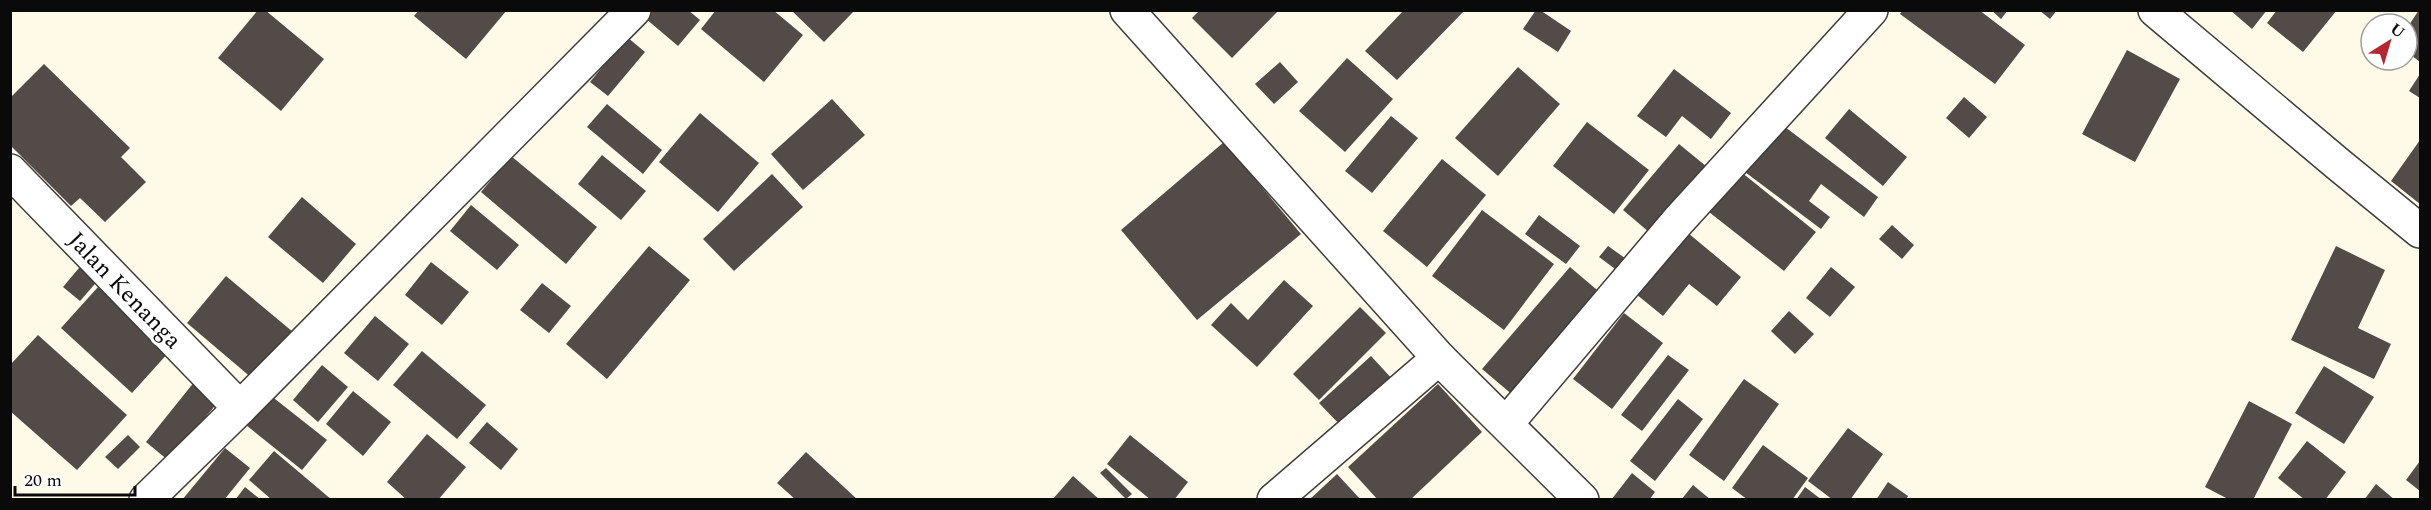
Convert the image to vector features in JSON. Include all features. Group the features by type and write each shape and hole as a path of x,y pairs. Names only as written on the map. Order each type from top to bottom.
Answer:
{"street":[{"path":"146,500 634,10"},
{"path":"1127,10 1439,358 1582,500"},
{"path":"1506,424 1679,220 1871,10"},
{"path":"2155,10 2421,231"},
{"name":"Jalan Kenanga","path":"10,171 240,408"},
{"path":"1274,500 1439,358"}],"building":[{"path":"258,10 265,10 324,59 281,111 218,58"},
{"path":"419,10 507,10 466,59 414,16"},
{"path":"651,10 688,10 700,20 678,46 645,18"},
{"path":"716,10 773,10 803,35 764,82 701,29"},
{"path":"791,10 855,10 824,42"},
{"path":"1200,10 1279,10 1232,58 1192,18"},
{"path":"1404,10 1465,10 1397,80 1365,51"},
{"path":"1536,10 1540,10 1571,31 1558,52 1523,29"},
{"path":"1903,10 1979,10 2025,45 1995,84 1900,14"},
{"path":"1991,10 2008,10 2001,19"},
{"path":"2039,10 2057,10 2050,19"},
{"path":"2230,10 2267,10 2252,29"},
{"path":"2277,10 2337,10 2303,52 2267,23"},
{"path":"2420,10 2420,62 2419,12"},
{"path":"627,37 645,52 608,96 590,82"},
{"path":"2127,50 2180,79 2135,162 2082,134"},
{"path":"1347,58 1393,99 1345,152 1299,111"},
{"path":"1280,62 1298,82 1274,104 1255,84"},
{"path":"44,64 130,148 121,157 146,182 105,222 80,198 71,206 10,145 10,98"},
{"path":"1518,67 1560,104 1498,176 1455,138"},
{"path":"1674,69 1731,113 1711,139 1682,116 1666,137 1637,116"},
{"path":"2420,74 2420,98 2409,91"},
{"path":"1964,97 1987,117 1969,138 1946,118"},
{"path":"832,99 865,135 803,190 771,154"},
{"path":"607,104 662,150 643,174 587,127"},
{"path":"1849,109 1907,157 1883,186 1825,138"},
{"path":"700,113 759,163 718,212 659,162"},
{"path":"1391,116 1418,138 1372,193 1345,171"},
{"path":"1777,121 1878,197 1864,217 1821,184 1809,201 1830,217 1821,229 1741,169"},
{"path":"1587,122 1649,170 1614,214 1553,166"},
{"path":"2420,140 2420,204 2391,181"},
{"path":"1224,142 1301,234 1197,320 1121,230"},
{"path":"1679,144 1712,171 1656,238 1623,210"},
{"path":"602,155 646,191 621,220 578,184"},
{"path":"511,156 597,227 566,264 481,192"},
{"path":"1442,159 1486,195 1427,267 1383,231"},
{"path":"1741,172 1816,232 1784,271 1709,212"},
{"path":"772,174 803,207 734,271 703,239"},
{"path":"302,197 356,244 323,283 268,237"},
{"path":"471,205 519,245 497,270 450,231"},
{"path":"1482,210 1554,264 1504,330 1432,276"},
{"path":"1539,215 1580,246 1566,264 1525,234"},
{"path":"1892,225 1914,245 1902,259 1879,239"},
{"path":"1682,228 1741,277 1717,306 1689,284 1663,316 1631,290"},
{"path":"649,246 690,280 607,379 566,344"},
{"path":"1608,246 1636,266 1626,277 1599,257"},
{"path":"2336,246 2385,270 2358,328 2391,344 2374,379 2291,340"},
{"path":"84,262 101,277 80,301 63,287"},
{"path":"431,262 469,292 442,325 405,295"},
{"path":"1570,267 1603,295 1514,396 1482,369"},
{"path":"1831,267 1855,287 1830,317 1806,298"},
{"path":"226,276 293,332 253,379 187,323"},
{"path":"1284,280 1313,306 1257,367 1211,325 1231,303 1248,320"},
{"path":"542,283 571,306 549,333 520,310"},
{"path":"98,287 169,352 132,393 61,328"},
{"path":"1360,307 1386,333 1319,400 1293,374"},
{"path":"1789,311 1814,334 1795,354 1771,331"},
{"path":"1624,313 1663,343 1612,409 1573,379"},
{"path":"375,316 409,344 378,381 344,353"},
{"path":"38,335 127,415 77,470 10,411 10,365"},
{"path":"422,351 486,405 457,439 393,385"},
{"path":"1668,355 1689,370 1642,431 1621,415"},
{"path":"1371,356 1395,382 1344,429 1319,403"},
{"path":"322,365 348,387 318,422 293,400"},
{"path":"2324,366 2374,397 2344,444 2295,413"},
{"path":"1744,379 1779,404 1724,481 1689,455"},
{"path":"195,381 219,401 169,461 146,442"},
{"path":"1438,384 1482,432 1410,500 1378,500 1348,467"},
{"path":"353,391 391,422 363,456 326,424"},
{"path":"270,395 327,440 302,470 246,425"},
{"path":"1678,399 1703,419 1655,481 1630,461"},
{"path":"2249,401 2292,424 2253,500 2230,500 2205,487"},
{"path":"487,422 518,449 501,470 469,443"},
{"path":"1848,428 1883,454 1850,500 1833,500 1808,481"},
{"path":"427,434 466,467 438,500 407,500 387,482"},
{"path":"128,435 140,447 118,469 105,457"},
{"path":"1130,435 1188,482 1174,500 1151,500 1107,464"},
{"path":"2307,441 2346,472 2325,500 2305,500 2278,478"},
{"path":"1763,445 1808,478 1792,500 1748,500 1732,488"},
{"path":"225,448 250,468 224,500 182,500"},
{"path":"274,451 332,500 272,500 249,480"},
{"path":"806,452 858,500 796,500 777,483"},
{"path":"2420,461 2420,491 2406,480"},
{"path":"1106,468 1132,494 1126,499 1100,473"},
{"path":"1632,473 1655,492 1649,500 1611,500"},
{"path":"1337,474 1361,500 1309,500"},
{"path":"1073,476 1100,500 1052,500"},
{"path":"1888,482 1908,496 1906,500 1876,500"},
{"path":"2376,484 2395,500 2364,500"},
{"path":"1693,485 1711,500 1681,500"},
{"path":"245,487 261,500 235,500"},
{"path":"1805,487 1822,500 1796,500"}]}
